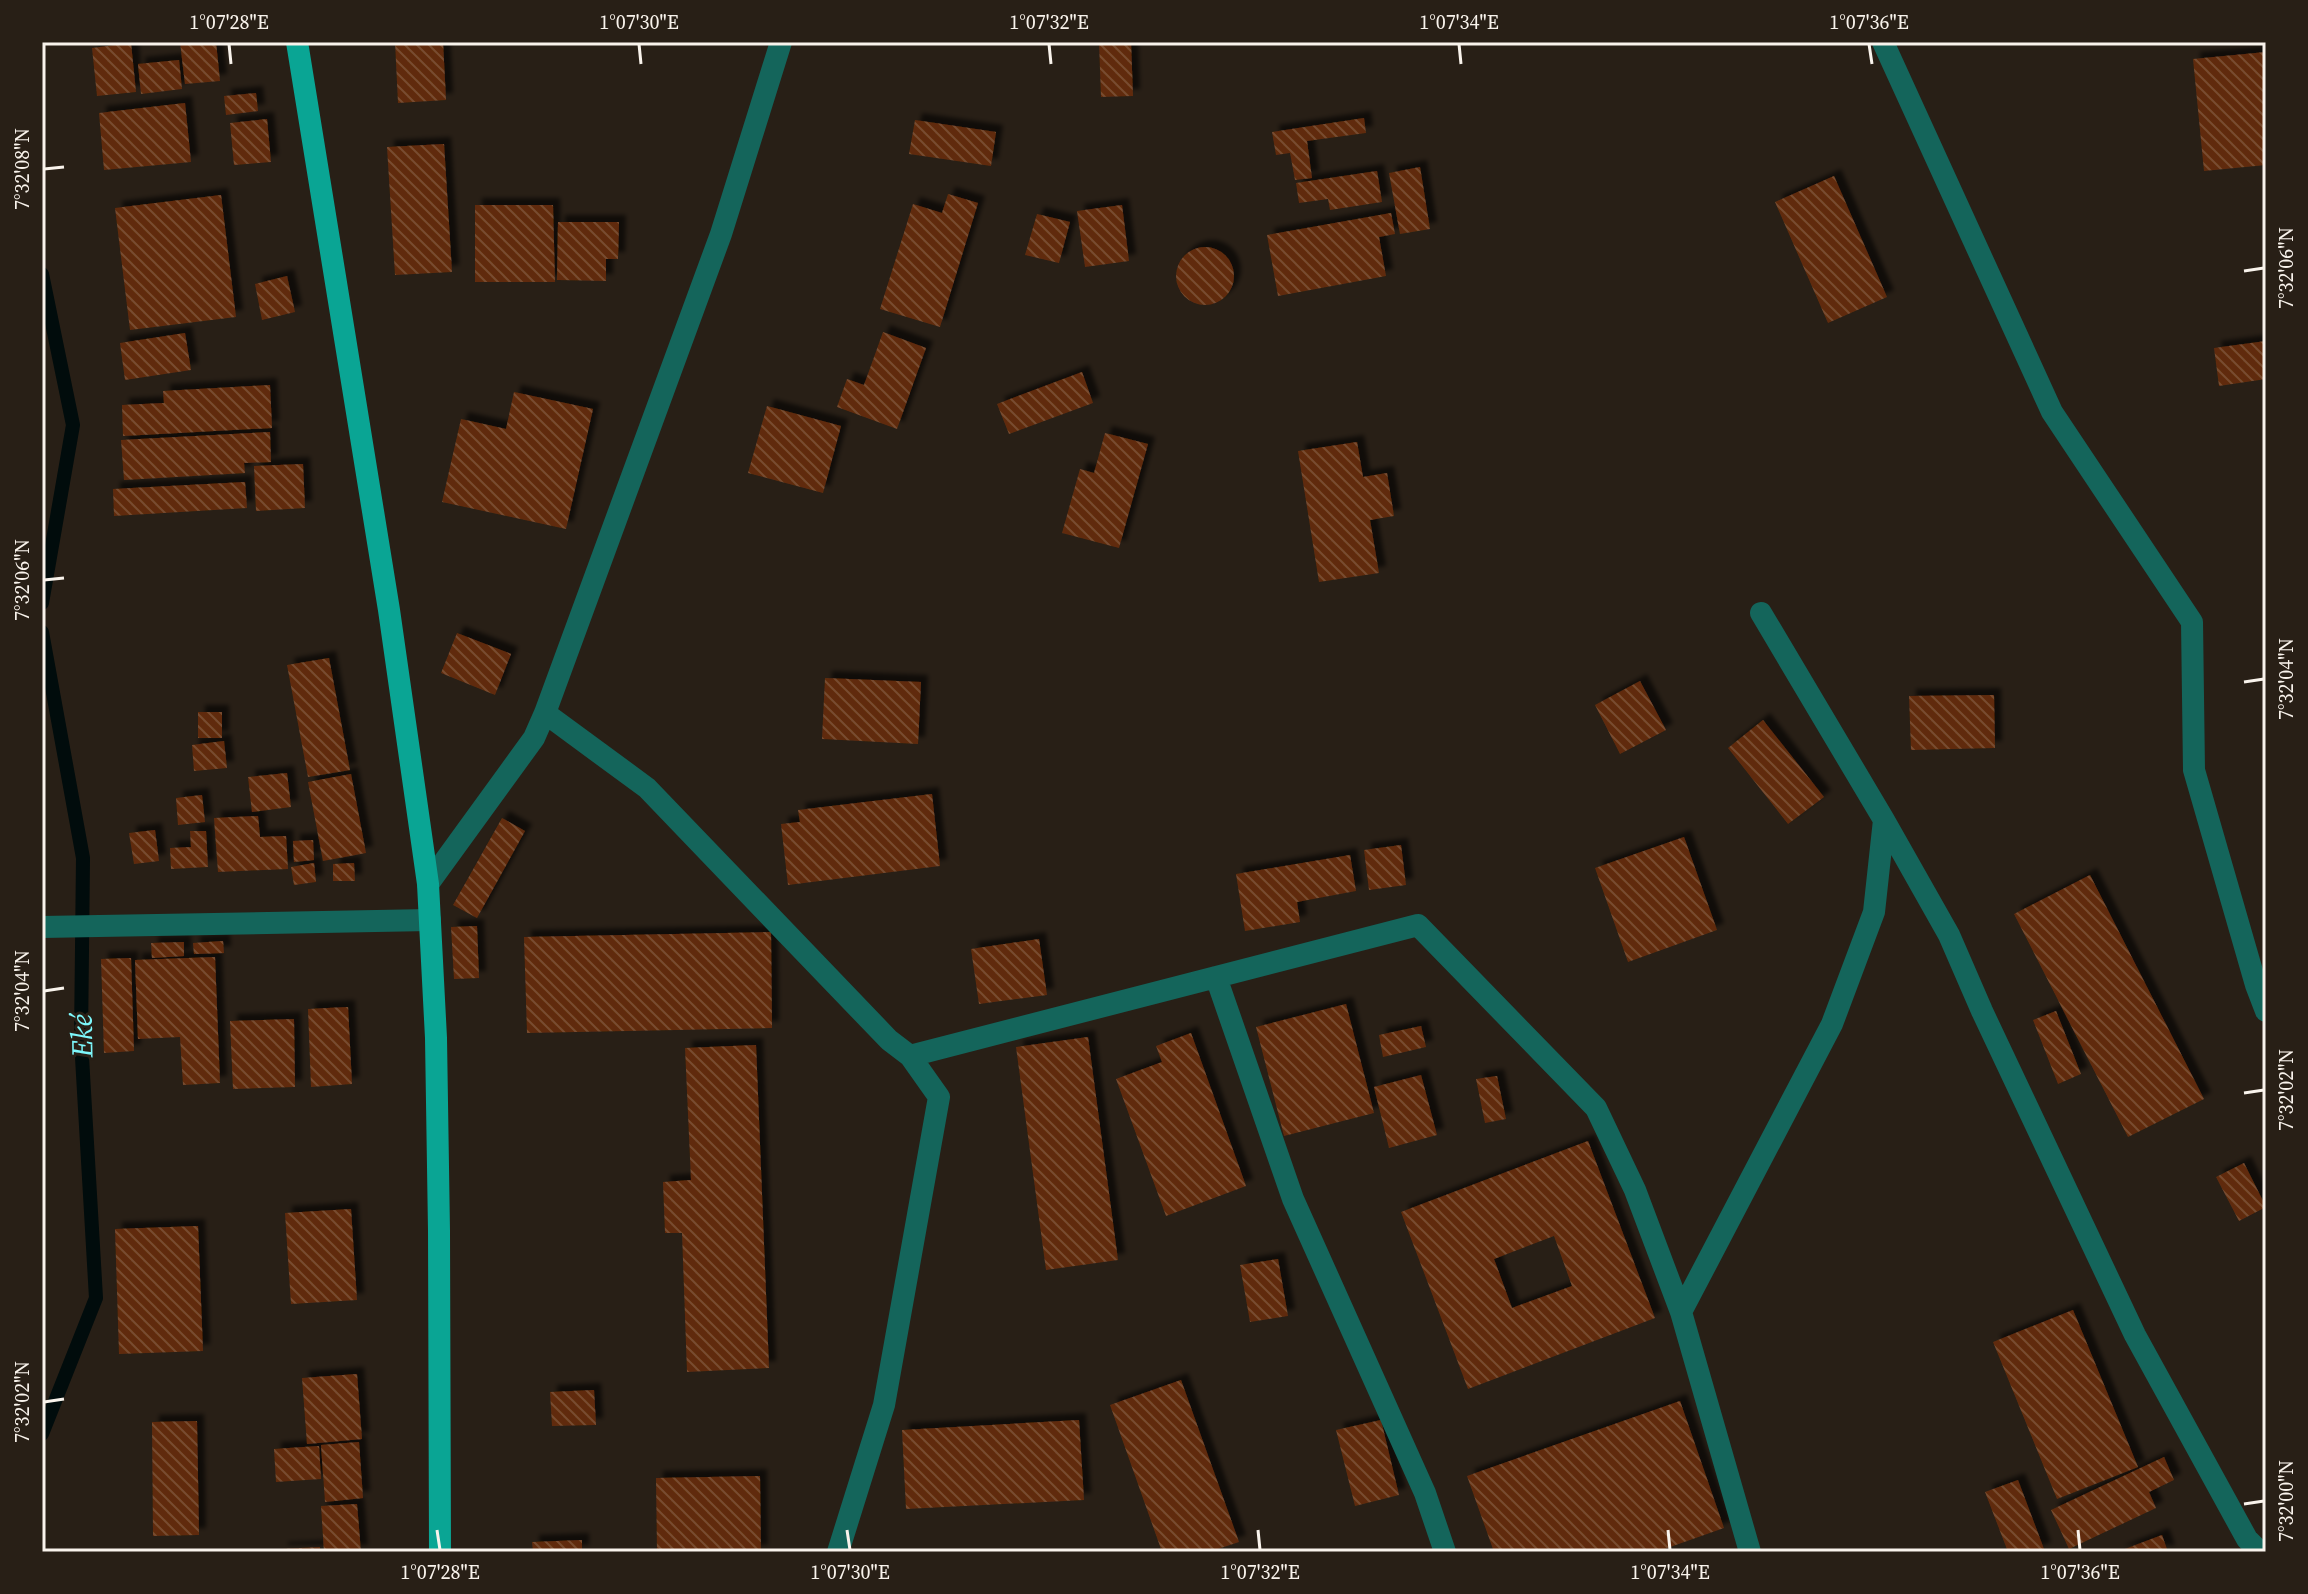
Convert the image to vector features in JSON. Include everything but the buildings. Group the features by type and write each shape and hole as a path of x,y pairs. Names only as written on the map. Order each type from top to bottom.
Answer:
{"main road":[{"path":"297,42 386,594 428,884 436,1038 440,1552"}],"street":[{"path":"428,884 534,738 545,713 721,234 781,42"},
{"path":"1883,42 2052,412 2192,622 2194,770 2266,1011"},
{"path":"1761,613 1949,935 2135,1335 2247,1539 2260,1552"},
{"path":"545,713 647,788 889,1040 910,1056 939,1097 884,1405 838,1552"},
{"path":"1681,1312 1832,1024 1874,912 1884,820"},
{"path":"42,927 430,920"},
{"path":"910,1056 1418,925 1596,1108 1635,1190 1681,1312 1750,1552"},
{"path":"1216,977 1293,1199 1425,1493 1445,1552"}],"waterway":[{"name":"Eké","path":"42,274 73,425 42,603"},
{"name":"Eké","path":"42,632 83,858 81,1040 96,1298 42,1434"}]}
